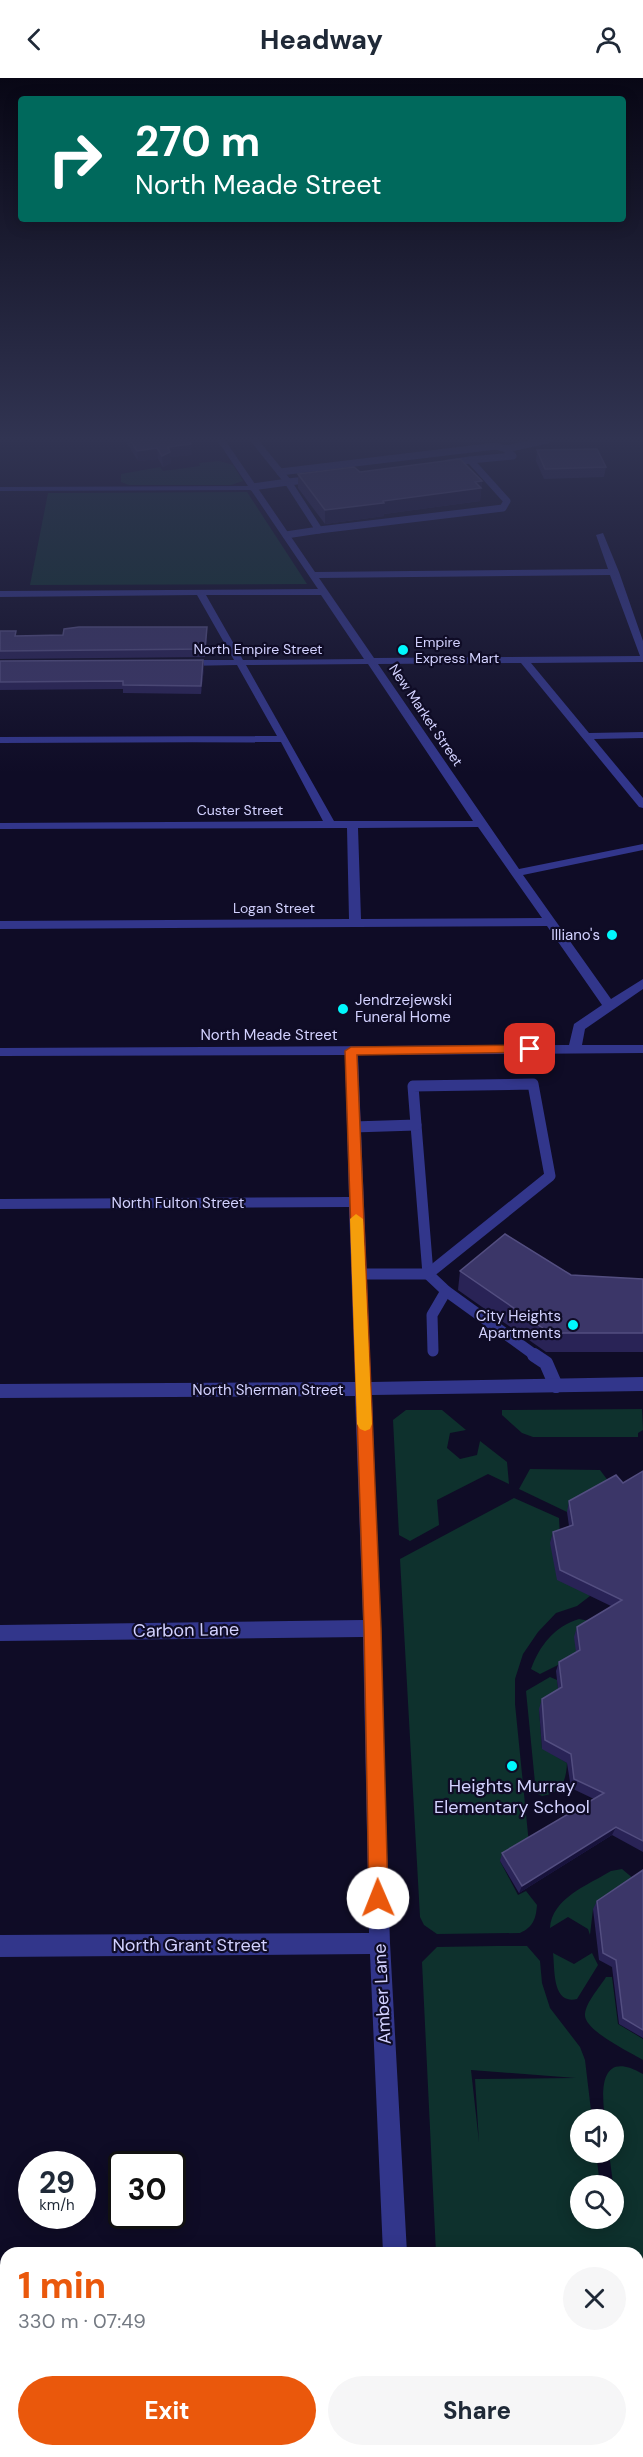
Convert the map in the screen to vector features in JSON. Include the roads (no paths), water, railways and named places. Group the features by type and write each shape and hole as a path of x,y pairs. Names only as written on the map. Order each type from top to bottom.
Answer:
{"street":[{"name":"New Market Street","path":"297,551 481,824 609,1005"},
{"path":"606,551 643,654"},
{"path":"314,575 615,572"},
{"path":"0,594 325,592"},
{"path":"200,593 330,824"},
{"name":"North Empire Street","path":"168,663 643,659"},
{"path":"524,660 643,805"},
{"path":"585,736 643,735"},
{"path":"0,740 284,739"},
{"path":"352,824 355,923"},
{"name":"Custer Street","path":"0,826 481,824"},
{"path":"515,873 643,847"},
{"name":"Logan Street","path":"0,925 549,922"},
{"path":"575,1049 579,1027 643,983"},
{"name":"North Meade Street","path":"0,1052 643,1049"},
{"name":"Amber Lane","path":"351,1051 372,1628 380,1943 396,2247"},
{"name":"North Fulton Street","path":"0,1204 356,1202"},
{"name":"North Sherman Street","path":"0,1391 364,1389 643,1384"},
{"name":"Carbon Lane","path":"0,1633 372,1628"},
{"name":"North Grant Street","path":"0,1946 380,1943"}],"lane":[{"path":"359,1274 429,1274 550,1176 533,1084 413,1086 429,1274 446,1291 546,1363 556,1386"},
{"path":"353,1127 416,1125"},
{"path":"433,1351 432,1316 446,1291"}],"place":[{"name":"Empire Express Mart","path":"403,650"},
{"name":"Illiano's","path":"612,935"},
{"name":"Jendrzejewski Funeral Home","path":"343,1009"},
{"name":"City Heights Apartments","path":"573,1325"},
{"name":"Heights Murray Elementary School","path":"512,1766"}]}
